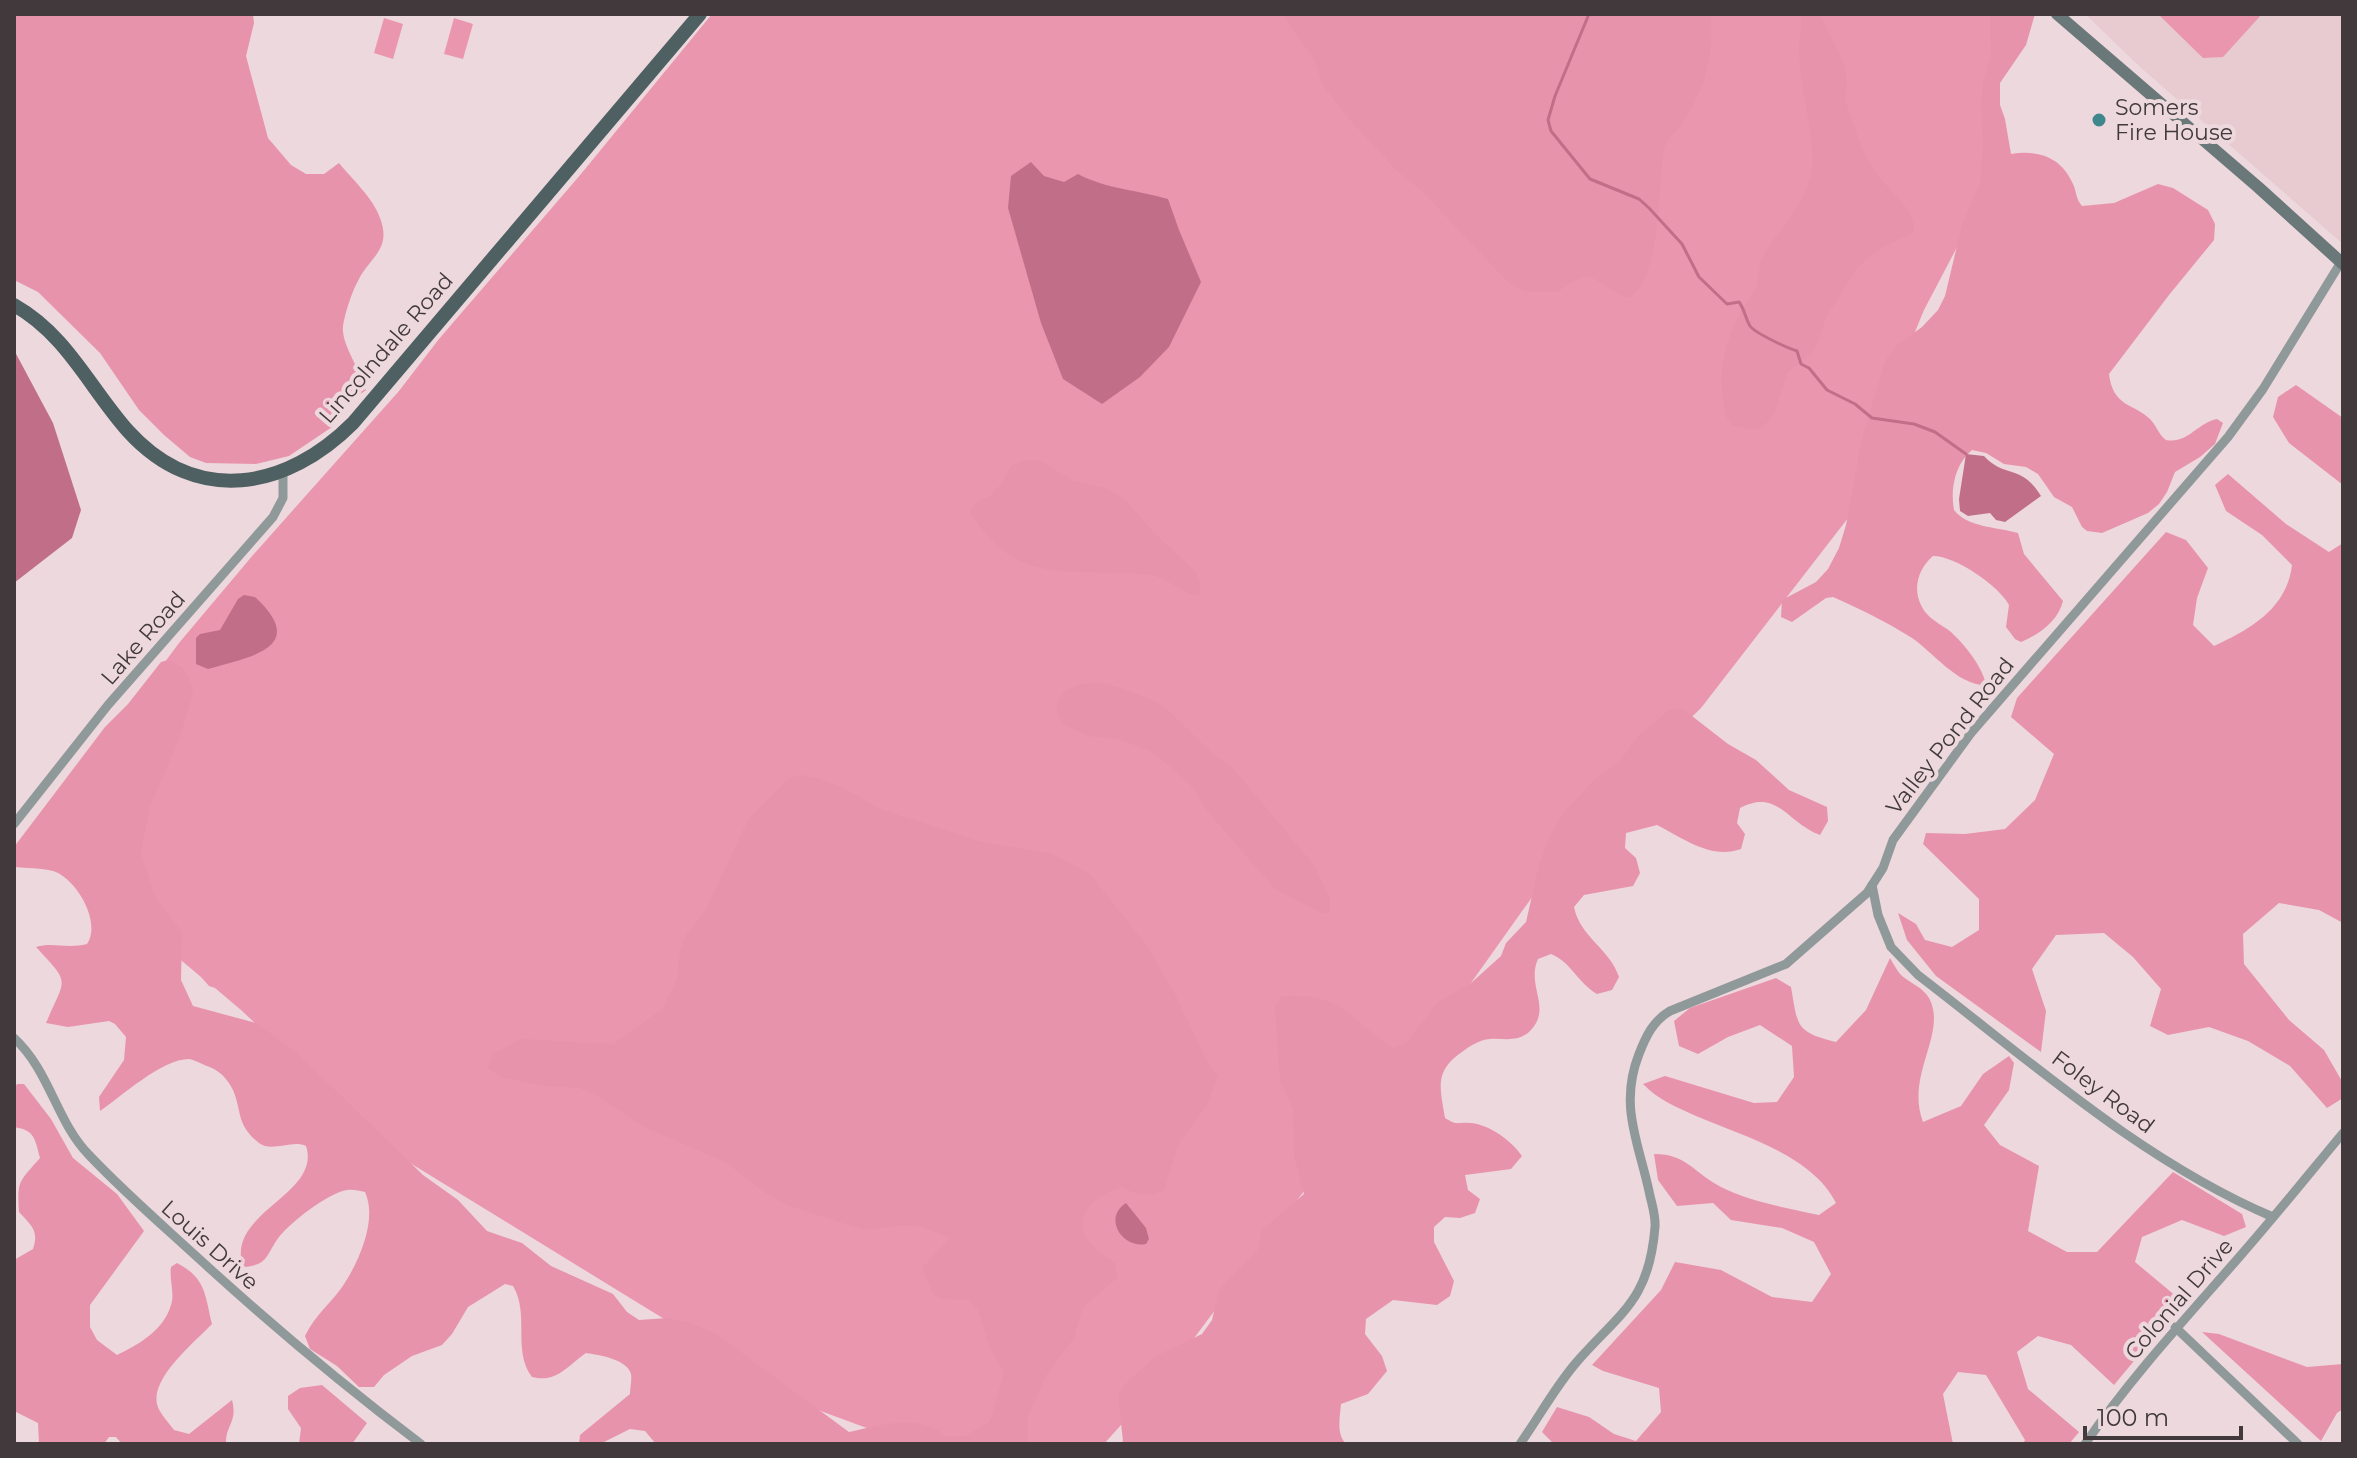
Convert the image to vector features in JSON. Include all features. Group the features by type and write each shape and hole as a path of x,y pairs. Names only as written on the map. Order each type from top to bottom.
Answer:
{"main road":[{"name":"Lincolndale Road","path":"14,305 57,338 81,365 127,429 161,459 185,471 233,481 283,472 321,451 353,423 700,14"},
{"path":"2057,14 2342,263"}],"street":[{"name":"Valley Pond Road","path":"1520,1444 1551,1395 1576,1363 1633,1303 1642,1287 1651,1259 1655,1221 1629,1099 1636,1063 1657,1019 1786,964 1867,893 1883,868 1893,840 1971,733 2228,437 2263,389 2342,263"},
{"name":"Lake Road","path":"14,824 99,716 273,517 283,498 283,472"},
{"name":"Foley Road","path":"1872,885 1878,915 1891,947 1918,975 2110,1122 2164,1159 2230,1198 2273,1217"},
{"name":"Louis Drive","path":"14,1038 39,1065 70,1128 96,1162 275,1328 421,1444"},
{"path":"2273,1217 2343,1133"},
{"name":"Colonial Drive","path":"2085,1444 2175,1327 2273,1217"},
{"path":"2175,1327 2298,1444"}],"shaded area":[{"path":"14,14 253,14 254,23 246,56 268,138 291,165 306,174 324,174 339,163 373,203 383,229 382,245 356,284 343,326 345,341 366,390 351,401 332,427 289,456 256,464 206,463 190,457 139,410 100,353 38,292 14,280"},
{"path":"712,14 2005,14 1986,192 1924,310 1866,451 1862,500 1701,708 1632,775 1574,838 1471,983 1381,1076 1316,1175 1171,1369 1104,1444 910,1444 818,1410 397,1155 241,1010 151,935 109,827 151,681 179,643 399,391 439,339 581,174"},
{"path":"1285,14 1710,14 1710,55 1704,81 1693,106 1664,148 1652,255 1646,276 1637,291 1626,298 1589,276 1557,292 1528,292 1514,287 1350,120 1323,86 1313,57 1287,22"},
{"path":"1800,14 1820,14 1844,64 1847,79 1845,100 1863,150 1874,171 1909,211 1914,225 1913,233 1885,246 1856,270 1827,316 1815,350 1787,373 1769,421 1757,429 1749,429 1734,426 1728,421 1721,378 1725,351 1735,324 1755,289 1762,258 1795,211 1809,182 1812,153 1800,65"},
{"path":"1990,14 2035,14 2026,45 2000,83 2000,105 2011,154 2039,154 2061,166 2074,185 2082,206 2114,203 2158,184 2173,188 2208,210 2215,224 2214,240 2109,374 2119,399 2150,419 2166,440 2187,436 2210,421 2217,419 2223,423 2215,444 2175,472 2159,504 2148,513 2102,533 2082,527 2072,507 2054,497 2038,474 2026,467 2004,464 1986,453 1972,450 1966,456 1955,477 1954,510 1974,523 2018,533 2024,554 2063,601 2057,615 2047,626 2021,642 2006,627 2009,605 1996,589 1976,573 1953,561 1933,556 1928,561 1920,573 1917,586 1922,607 1927,615 1951,632 1967,649 1986,685 1966,680 1912,638 1833,597 1826,598 1792,622 1781,617 1782,600 1816,582 1828,569 1839,548 1862,438 1885,361 1897,345 1922,327 1938,310 1945,296 1962,225 1980,183 1983,144 1981,106 1983,83 1991,55"},
{"path":"2085,14 2343,14 2343,244 2139,66"},
{"path":"2158,14 2262,14 2223,57 2203,58"},
{"path":"384,18 403,24 393,59 374,53"},
{"path":"454,18 473,24 463,59 444,54"},
{"path":"1031,162 1044,176 1064,182 1078,174 1111,186 1168,199 1201,282 1169,347 1140,377 1102,404 1063,379 1041,323 1008,208 1011,176"},
{"path":"14,350 53,423 81,510 72,538 14,583"},
{"path":"2296,385 2343,418 2343,485 2289,443 2273,417 2278,397"},
{"path":"1966,454 1984,456 1999,467 2020,475 2041,496 2005,522 1996,520 1990,513 1968,516 1960,511 1959,499"},
{"path":"1024,460 1039,460 1074,481 1105,488 1125,499 1154,533 1194,570 1201,582 1199,596 1155,576 1052,570 1030,565 1009,555 989,538 970,512 976,503 990,496 1000,485 1011,466"},
{"path":"2228,474 2286,524 2329,552 2343,543 2343,923 2319,910 2279,903 2243,934 2244,964 2289,1020 2324,1050 2343,1083 2343,1098 2327,1108 2290,1066 2248,1041 2209,1027 2168,1035 2150,1026 2161,989 2133,957 2104,933 2056,935 2032,969 2046,1011 2041,1052 1936,976 1907,940 1898,913 1916,924 1925,940 1952,947 1979,930 1979,899 1923,844 1926,833 1965,834 2005,829 2035,800 2054,754 2011,717 2017,698 2166,532 2186,540 2208,568 2197,598 2193,625 2214,646 2254,624 2275,605 2289,580 2292,565 2262,535 2226,511 2215,485"},
{"path":"244,595 255,597 271,615 277,628 275,639 267,648 240,660 208,669 196,664 196,638 200,634 220,630 238,599"},
{"path":"168,660 182,667 193,693 179,740 150,806 141,852 154,895 182,932 181,980 193,1006 256,1023 296,1052 423,1175 458,1200 487,1231 522,1243 551,1266 613,1294 627,1312 639,1320 667,1318 688,1322 716,1334 849,1432 907,1422 929,1426 940,1431 940,1436 965,1436 990,1421 1004,1372 990,1348 978,1310 967,1300 934,1296 922,1268 950,1238 922,1227 903,1225 865,1230 789,1206 762,1191 727,1163 644,1127 593,1093 579,1088 545,1086 501,1077 488,1068 492,1055 521,1039 613,1044 662,1009 677,979 680,950 685,937 705,911 749,818 788,779 801,775 844,788 880,809 982,842 1053,854 1091,875 1147,946 1175,994 1208,1063 1218,1076 1207,1105 1179,1143 1164,1190 1143,1194 1122,1187 1102,1196 1087,1210 1083,1218 1086,1237 1115,1263 1117,1278 1083,1308 1074,1338 1047,1374 1028,1416 1027,1444 656,1444 645,1431 630,1429 600,1444 579,1444 580,1435 630,1394 631,1374 618,1361 586,1353 555,1376 532,1377 523,1356 518,1297 513,1286 505,1284 468,1307 442,1345 412,1356 384,1375 374,1387 359,1387 337,1366 310,1349 305,1336 346,1281 362,1249 369,1214 365,1192 347,1190 320,1202 279,1237 262,1262 243,1267 241,1248 248,1232 259,1217 300,1178 307,1163 306,1146 270,1147 259,1143 246,1130 233,1090 225,1078 215,1070 189,1059 155,1071 100,1111 99,1097 124,1060 126,1037 109,1021 68,1027 46,1023 62,982 55,968 36,947 87,944 91,935 89,913 78,891 62,875 53,871 14,867 14,847 105,727 128,704 161,662"},
{"path":"1095,682 1155,701 1212,753 1231,766 1314,865 1330,899 1330,913 1324,914 1275,889 1208,812 1190,784 1151,751 1117,739 1088,736 1062,724 1057,706 1059,699 1077,685"},
{"path":"1683,709 1728,744 1756,760 1789,790 1827,807 1828,821 1820,835 1764,802 1740,808 1737,823 1745,834 1741,849 1730,852 1708,850 1657,825 1626,833 1625,848 1636,858 1640,873 1633,886 1584,895 1574,907 1582,927 1615,967 1619,977 1612,990 1597,994 1564,962 1551,954 1538,959 1535,978 1539,1013 1531,1030 1517,1038 1490,1039 1475,1044 1453,1059 1443,1073 1441,1089 1445,1118 1492,1130 1522,1156 1511,1169 1465,1175 1468,1190 1480,1199 1475,1213 1460,1218 1445,1217 1434,1227 1434,1242 1454,1281 1450,1296 1437,1305 1393,1300 1366,1319 1365,1334 1382,1356 1387,1371 1368,1394 1341,1404 1340,1430 1346,1444 1120,1444 1123,1441 1118,1396 1125,1384 1156,1356 1202,1334 1212,1320 1219,1290 1258,1249 1261,1231 1304,1194 1294,1154 1293,1109 1281,1083 1279,1068 1275,1007 1282,996 1303,996 1333,1003 1393,1048 1407,1042 1438,1002 1471,983 1501,956 1506,943 1526,922 1539,865 1550,836 1565,811 1595,779 1620,761 1637,737 1669,710"},
{"path":"1890,958 1900,974 1927,994 1933,1011 1934,1026 1919,1088 1923,1122 1961,1106 1983,1074 2009,1056 2014,1063 2009,1090 1984,1125 2000,1145 2039,1166 2028,1231 2067,1252 2097,1252 2173,1172 2242,1214 2246,1227 2224,1236 2182,1220 2142,1237 2135,1262 2183,1302 2114,1385 2071,1345 2038,1336 2017,1352 2028,1389 2079,1432 2069,1444 2023,1444 2025,1440 1986,1375 1958,1372 1943,1394 1953,1444 1554,1444 1542,1432 1557,1407 1589,1417 1614,1434 1636,1441 1661,1412 1659,1388 1592,1365 1661,1290 1675,1262 1721,1270 1772,1297 1812,1302 1831,1274 1814,1242 1782,1228 1731,1220 1713,1203 1677,1206 1658,1180 1654,1154 1675,1157 1721,1187 1769,1204 1819,1215 1836,1203 1825,1186 1794,1160 1675,1106 1643,1084 1665,1076 1754,1103 1777,1102 1794,1077 1792,1046 1760,1025 1728,1037 1698,1054 1679,1046 1674,1021 1690,1008 1776,978 1791,987 1801,1025 1813,1035 1836,1042 1866,1010"},
{"path":"17,1084 24,1084 51,1119 73,1158 117,1194 144,1231 90,1305 90,1327 97,1340 117,1355 149,1336 163,1322 171,1305 171,1267 177,1263 187,1269 203,1288 212,1324 167,1372 157,1394 157,1404 174,1430 189,1434 232,1400 233,1414 226,1444 122,1444 116,1437 109,1437 104,1444 39,1444 38,1423 14,1411 14,1260 33,1249 35,1238 31,1225 19,1212 18,1193 24,1177 40,1158 33,1136 26,1130 14,1127 14,1090"},
{"path":"1126,1203 1146,1228 1149,1239 1146,1244 1130,1242 1118,1231 1116,1216"},
{"path":"2202,1332 2219,1334 2307,1367 2343,1364 2343,1409 2337,1413 2321,1441"},
{"path":"322,1385 367,1423 352,1444 299,1444 301,1428 288,1409 288,1396 300,1388"}],"waterway":[{"path":"1589,14 1548,120 1551,131 1590,179 1639,199 1682,244 1699,277 1727,304 1739,302 1753,329 1797,351 1801,364 1809,368 1827,390 1855,404 1872,418 1914,424 1935,432 1966,454"}],"place":[{"name":"Somers Fire House","path":"2099,120"}]}
